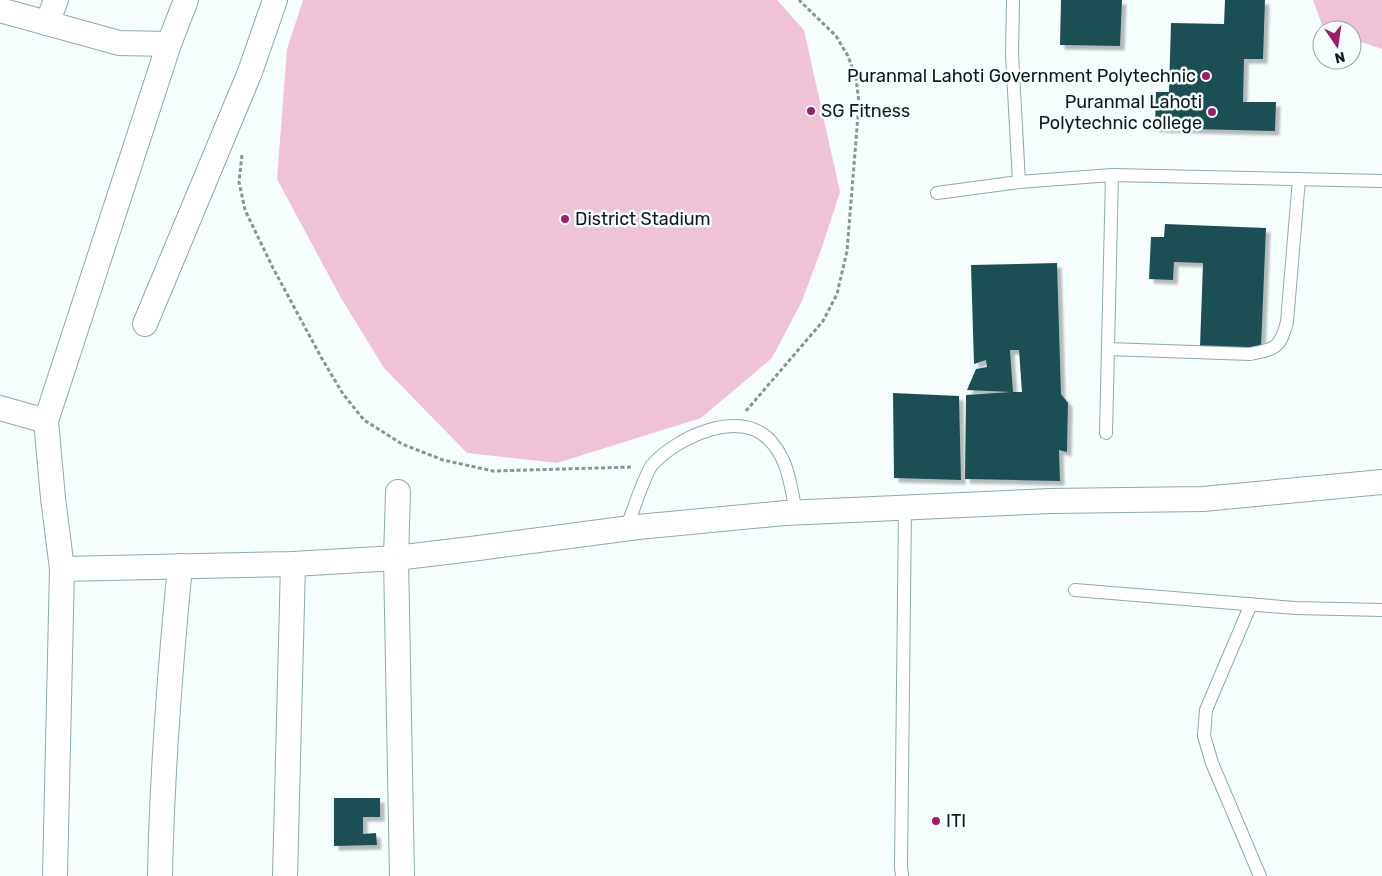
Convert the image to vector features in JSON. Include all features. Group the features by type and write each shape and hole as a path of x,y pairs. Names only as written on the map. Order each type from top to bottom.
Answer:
{"street":[{"path":"47,23 56,0"},
{"path":"55,876 62,570 46,421 186,0"},
{"path":"146,324 250,72 275,0"},
{"path":"0,10 119,43 170,44"},
{"path":"0,408 46,421"},
{"path":"62,570 293,564 396,558 626,528 796,512 1050,501 1203,499 1382,482"},
{"path":"398,492 396,558 402,876"},
{"path":"285,876 293,564"},
{"path":"160,876 161,812 168,692 180,566"}],"lane":[{"path":"1013,0 1012,54 1019,182"},
{"path":"1106,433 1112,175"},
{"path":"937,193 1019,182 1112,175 1382,181"},
{"path":"1108,348 1250,354 1270,350 1282,340 1287,322 1299,179"},
{"path":"626,528 651,466 685,439 712,429 733,426 754,429 772,442 782,457 788,474 796,512"},
{"path":"902,876 905,507"},
{"path":"1075,590 1296,608 1382,610"},
{"path":"1251,604 1206,710 1204,736 1212,763 1260,876"}],"path":[{"path":"733,426 823,320 837,294 847,251 859,103 856,78 848,56 836,36 799,0"},
{"path":"242,148 239,182 246,210 273,268 321,357 344,394 364,420 402,444 443,460 493,471 651,466"}],"shaded area":[{"name":"District Stadium","path":"303,0 777,0 804,30 840,192 802,301 772,358 701,418 557,463 467,453 384,368 341,298 277,179 287,49"},
{"path":"1313,0 1382,0 1382,49 1362,42 1362,20 1320,20"}],"building":[{"name":"Puranmal Lahoti Government Polytechnic","path":"1061,0 1122,0 1120,46 1060,45"},
{"name":"Puranmal Lahoti Government Polytechnic","path":"1225,0 1265,0 1263,59 1244,59 1243,102 1276,102 1275,131 1155,128 1156,92 1169,92 1171,23 1224,24"},
{"path":"1165,224 1266,228 1261,348 1200,346 1203,263 1174,262 1173,280 1149,279 1151,237 1164,237"},
{"path":"1057,263 1061,394 1068,403 1067,452 1059,450 1060,481 965,479 966,395 1011,392 967,390 976,369 987,367 986,360 974,364 971,265","holes":["1010,350 1019,350 1022,392 1013,392"]},
{"path":"893,393 959,396 961,480 894,478"},
{"path":"334,798 380,798 380,817 363,817 363,834 376,833 377,845 334,846"}],"place":[{"name":"Puranmal Lahoti Government Polytechnic","path":"1206,76"},
{"name":"SG Fitness","path":"811,111"},
{"name":"Puranmal Lahoti Polytechnic college","path":"1212,112"},
{"name":"District Stadium","path":"565,219"},
{"name":"ITI","path":"936,821"}]}
